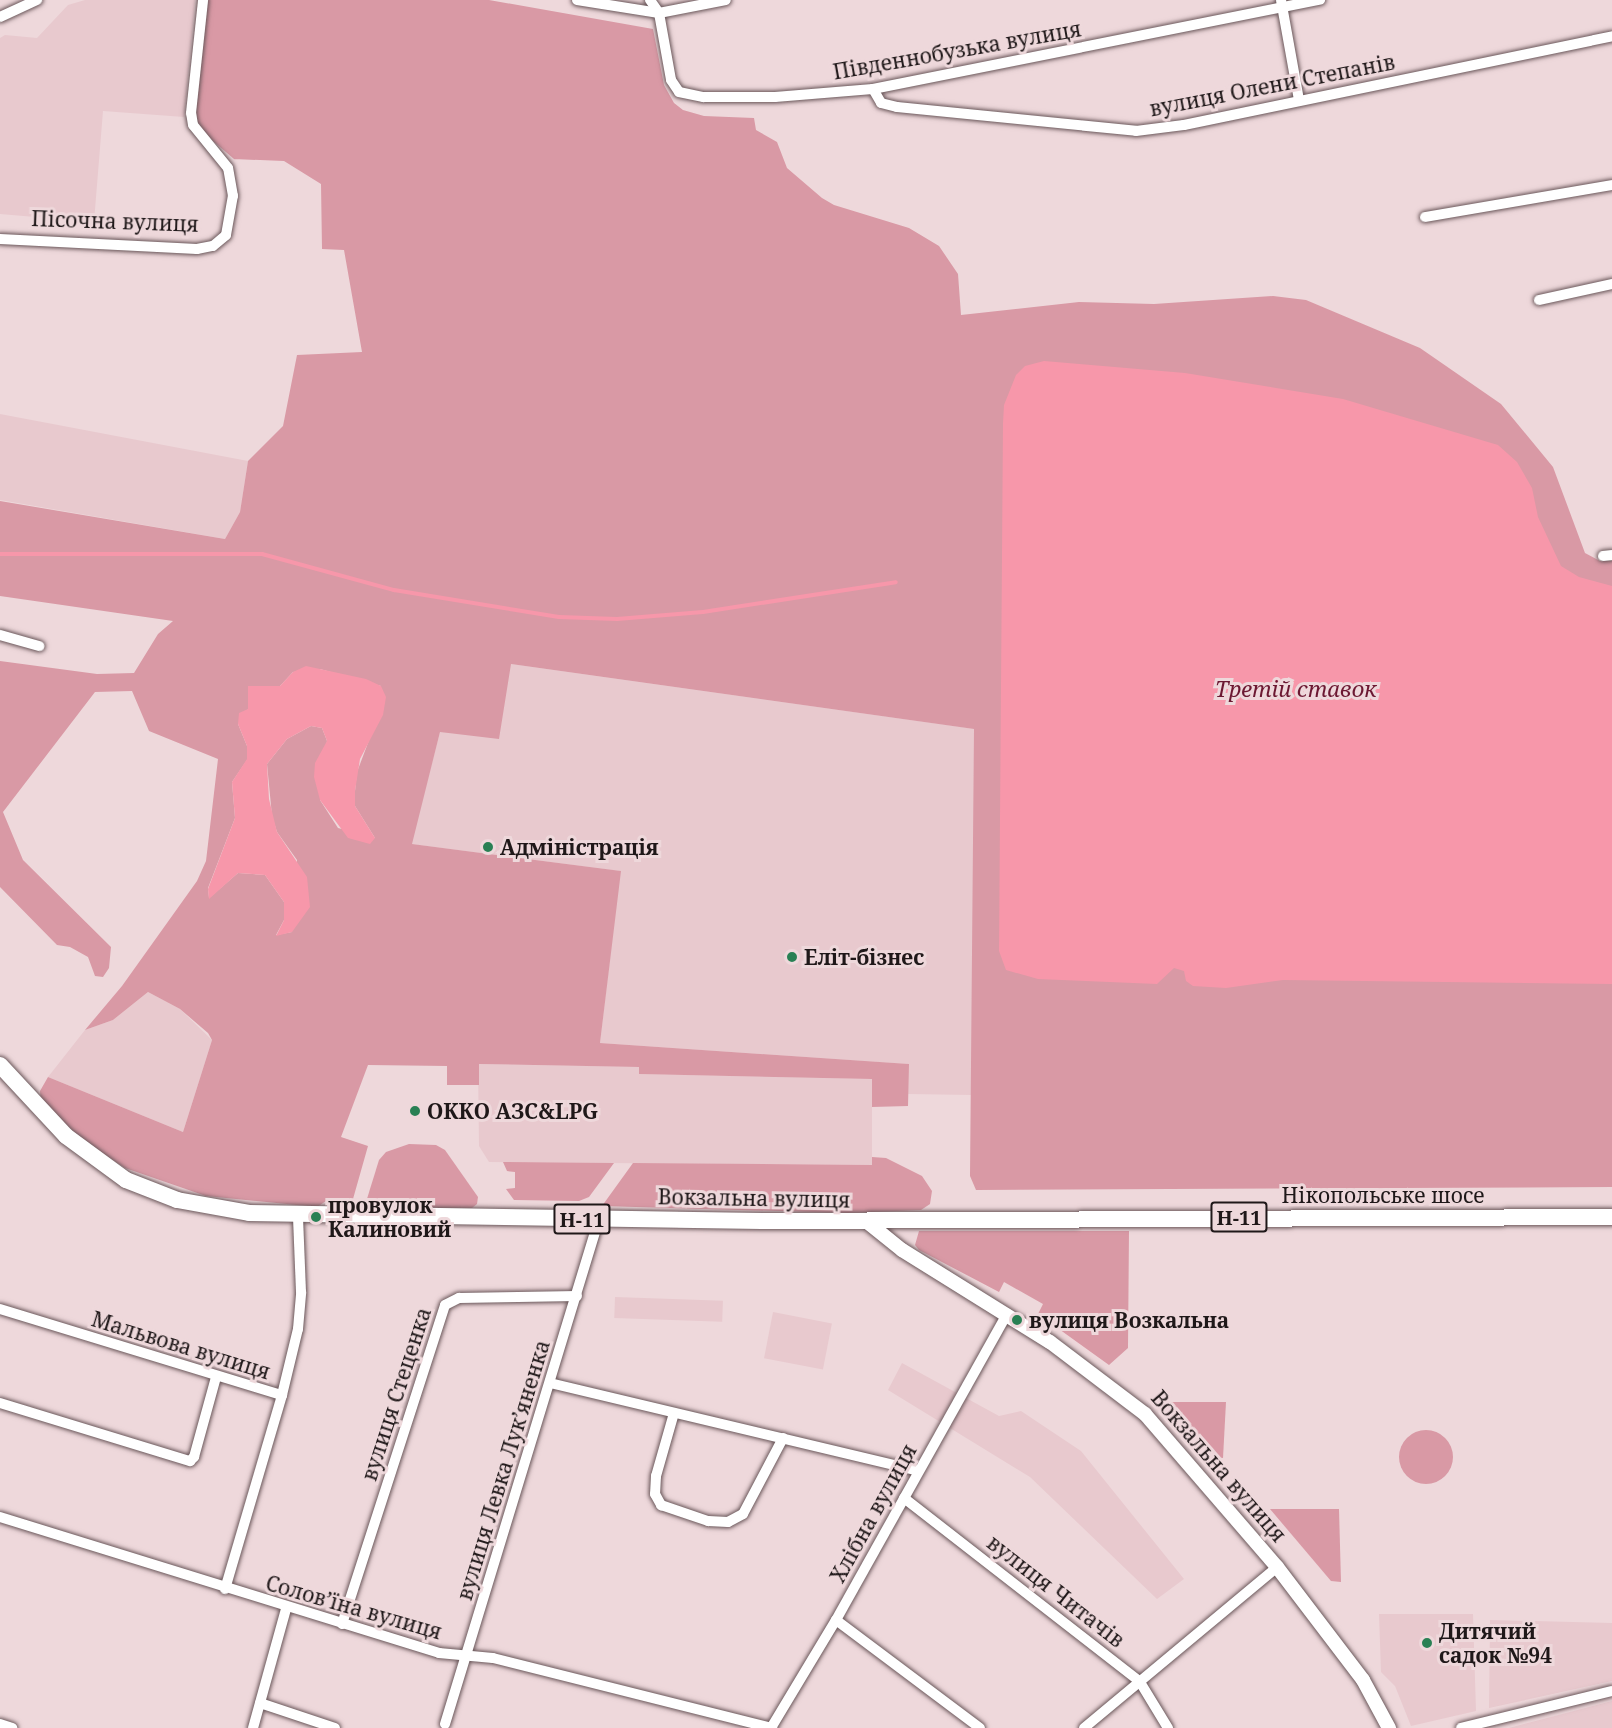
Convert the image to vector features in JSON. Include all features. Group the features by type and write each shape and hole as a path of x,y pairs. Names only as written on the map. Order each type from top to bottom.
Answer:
{"main road":[{"name":"Н-11","path":"0,1065 66,1136 126,1180 199,1206 298,1216"},
{"name":"Вокзальна вулиця","path":"298,1216 866,1221"},
{"name":"Нікопольське шосе","path":"866,1221 1612,1217"}],"street":[{"path":"0,17 37,0"},
{"name":"Пісочна вулиця","path":"0,239 197,249 213,246 226,235 232,196 228,168 213,146 200,135 191,113 203,0"},
{"path":"577,0 659,14 726,0"},
{"path":"650,0 659,14"},
{"name":"Південнобузька вулиця","path":"659,14 671,80 679,92 688,96 776,97 873,88 1281,4 1320,0"},
{"path":"1281,4 1299,100"},
{"name":"вулиця Олени Степанів","path":"873,88 881,103 897,107 1136,131 1184,125 1612,36"},
{"path":"1425,217 1612,184"},
{"path":"1539,300 1612,284"},
{"path":"0,635 39,646"},
{"name":"Мальвова вулиця","path":"0,1309 216,1377 282,1395 298,1320 298,1216"},
{"name":"вулиця Левка Лукʼяненка","path":"445,1727 599,1219"},
{"name":"Вокзальна вулиця","path":"866,1221 902,1250 1007,1314 1131,1401 1277,1567 1363,1680 1389,1728"},
{"name":"вулиця Стеценка","path":"342,1624 445,1305 459,1298 577,1296"},
{"name":"Хлібна вулиця","path":"771,1728 837,1620 1007,1314"},
{"path":"0,1403 190,1461 194,1457 216,1377"},
{"path":"550,1383 918,1471"},
{"path":"225,1589 282,1395"},
{"path":"674,1413 656,1476 655,1494 661,1505 708,1521 728,1522 743,1514 783,1438"},
{"name":"вулиця Читачів","path":"904,1498 1140,1682 1168,1728"},
{"name":"Соловʼїна вулиця","path":"0,1517 286,1609 439,1653 493,1658 771,1728"},
{"path":"1084,1728 1277,1567"},
{"path":"253,1728 286,1609"},
{"path":"837,1620 980,1728"},
{"path":"1461,1728 1612,1690"},
{"path":"260,1703 335,1728"},
{"path":"0,1724 12,1728"}],"shaded area":[{"path":"85,0 195,0 184,117 103,111 94,222 0,214 0,38 5,35 37,38 68,5"},
{"path":"208,0 489,0 653,29 664,85 674,103 683,110 704,116 754,118 756,130 777,142 787,168 822,198 834,205 909,228 939,246 958,274 961,315 1079,302 1154,304 1273,296 1306,300 1420,348 1501,404 1553,467 1585,553 1600,561 1612,561 1612,1187 976,1190 970,1176 974,729 511,664 499,739 440,732 412,844 621,871 600,1043 909,1064 908,1106 872,1107 872,1079 639,1074 639,1067 479,1064 479,1085 447,1085 447,1066 368,1065 341,1137 368,1146 353,1199 326,1201 317,1207 206,1196 125,1168 87,1143 41,1103 40,1091 48,1077 183,1132 212,1040 208,1033 180,1009 148,992 113,1020 85,1030 122,986 197,881 206,861 218,759 149,731 132,691 95,692 3,812 23,860 111,947 109,968 103,977 95,976 88,957 70,947 57,945 0,887 0,661 97,674 134,673 158,634 173,621 0,596 0,501 225,539 240,512 248,461 283,426 297,355 362,352 344,250 322,249 321,184 284,161 234,159 205,134 198,123 195,110","holes":["320,669 381,686 371,735 357,772 355,791 355,806 375,838 338,828 320,800 327,741 322,728 311,726 287,739 267,764 272,816 277,832 297,860 292,932 276,935 284,920 284,902 265,875 238,873 209,898 208,888 235,818 232,782 247,760 247,746 238,724 248,709 248,686 280,686 293,672"]},
{"path":"0,414 248,461 240,512 225,539 0,500"},
{"name":"Еліт-бізнес","path":"511,664 975,729 972,1095 908,1094 908,1064 600,1043 620,871 411,844 440,732"},
{"path":"148,992 180,1009 212,1040 183,1132 48,1077 85,1030 113,1020"},
{"path":"478,1064 640,1067 640,1074 872,1079 872,1165 489,1162 479,1146"},
{"path":"409,1144 436,1145 445,1150 478,1197 477,1204 472,1208 370,1208 366,1202 379,1160 386,1152"},
{"path":"872,1157 886,1158 922,1176 932,1191 930,1204 921,1210 847,1213 602,1206 633,1163 872,1165"},
{"path":"503,1162 614,1163 589,1197 579,1201 514,1200 506,1189 515,1188 515,1172 507,1171"},
{"path":"919,1231 1129,1231 1128,1348 1109,1365 1038,1314 1043,1304 1004,1282 999,1292 919,1250 915,1245"},
{"path":"615,1297 723,1301 722,1322 614,1318"},
{"path":"773,1312 832,1323 823,1370 764,1358"},
{"path":"902,1363 999,1416 1021,1411 1081,1451 1184,1579 1157,1599 1030,1477 888,1390"},
{"path":"1170,1402 1226,1402 1223,1458 1215,1457"},
{"path":"1426,1430 1436,1432 1445,1438 1451,1447 1453,1457 1451,1467 1445,1476 1436,1482 1426,1484 1416,1482 1407,1476 1401,1467 1399,1457 1401,1447 1407,1438 1416,1432"},
{"path":"1270,1509 1339,1509 1341,1582 1331,1581"},
{"name":"Дитячий садок №94","path":"1379,1614 1473,1614 1476,1711 1411,1726 1395,1686 1381,1672"},
{"path":"1490,1620 1612,1623 1612,1681 1489,1708"},
{"path":"1612,1701 1612,1728 1509,1728"}],"water":[{"name":"Третій ставок","path":"1044,361 1185,373 1343,399 1498,445 1517,462 1532,488 1538,517 1561,566 1579,577 1612,586 1612,984 1283,980 1226,988 1193,986 1186,981 1184,971 1174,968 1157,984 1038,979 1006,970 999,951 1004,405 1016,375 1025,366"},
{"path":"306,666 366,679 381,686 386,697 383,715 360,759 355,791 355,806 375,838 370,844 348,838 320,800 314,777 315,763 327,741 322,728 311,726 287,739 267,764 269,799 277,832 307,877 310,907 292,932 276,936 284,920 284,902 265,875 238,873 209,899 208,889 235,818 232,782 247,759 247,746 238,724 239,713 248,709 248,686 280,686 293,672"}],"waterway":[{"path":"0,554 262,554 394,590 559,617 617,619 703,612 896,582"}],"place":[{"name":"Адміністрація","path":"488,847"},
{"name":"Еліт-бізнес","path":"792,957"},
{"name":"ОККО АЗС&LPG","path":"415,1111"},
{"name":"провулок Калиновий","path":"316,1217"},
{"name":"вулиця Возкальна","path":"1017,1320"},
{"name":"Дитячий садок №94","path":"1427,1643"}]}
